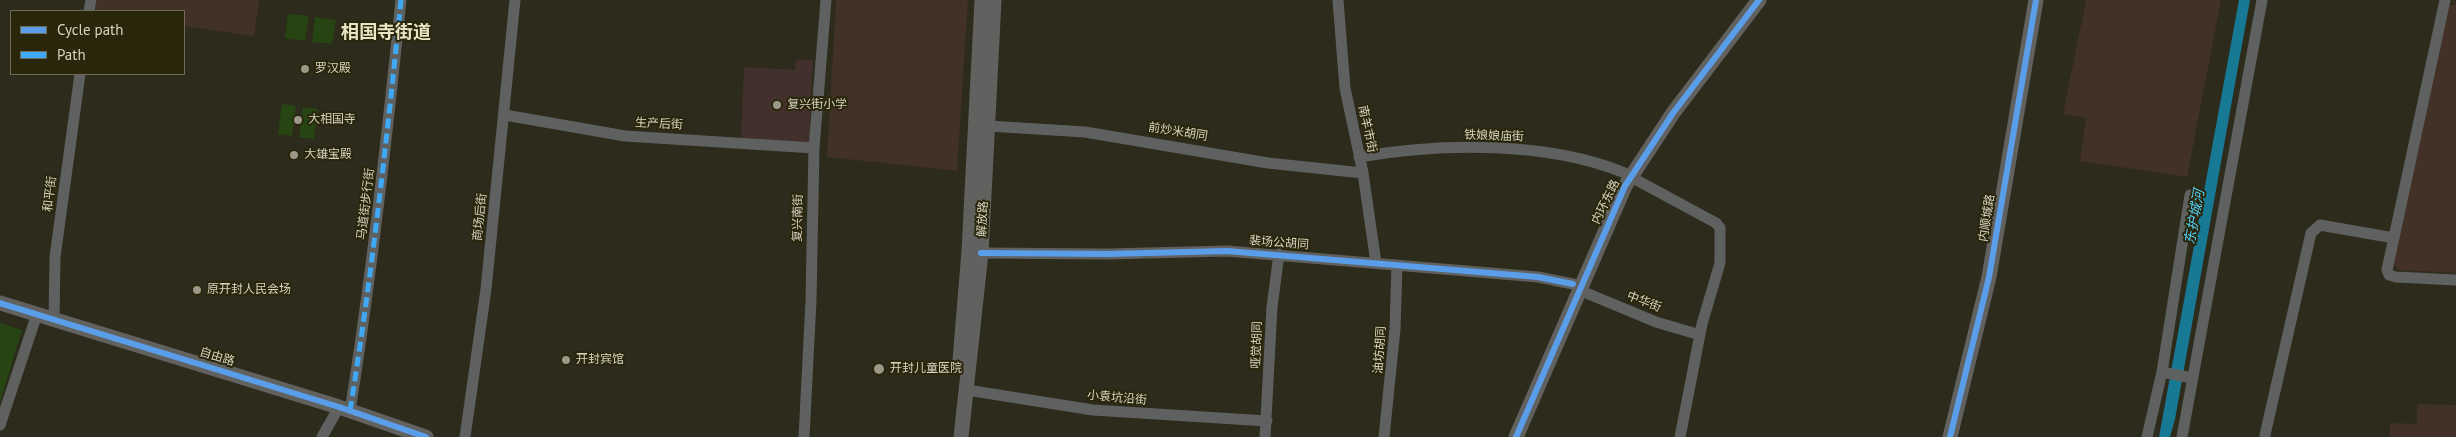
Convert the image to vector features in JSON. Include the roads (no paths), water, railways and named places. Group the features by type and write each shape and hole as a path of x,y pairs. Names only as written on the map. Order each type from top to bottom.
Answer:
{"street":[{"name":"马道街步行街","path":"344,409 368,298 384,173 401,0"},
{"name":"商场后街","path":"465,437 486,288 515,0"},
{"name":"复兴南街","path":"804,437 811,301 814,148 826,0"},
{"name":"解放路","path":"951,437 969,251 982,0"},
{"name":"解放路","path":"962,437 981,253 994,0"},
{"name":"南羊市街","path":"1338,0 1345,88 1363,173 1376,263"},
{"name":"内环东路","path":"1628,175 1667,108 1749,0"},
{"name":"内环东路","path":"1516,437 1607,204 1759,0"},
{"name":"内顺城路","path":"1950,437 1988,277 2036,0"},
{"path":"2182,437 2188,377 2262,0"},
{"path":"2445,0 2387,270 2389,275 2456,280"},
{"name":"和平街","path":"54,319 55,257 80,75"},
{"name":"生产后街","path":"505,114 625,136 814,148"},
{"name":"前炒米胡同","path":"988,126 1085,132 1268,163 1363,173"},
{"name":"铁娘娘庙街","path":"1359,157 1399,150 1431,149 1539,152 1574,156 1600,163 1628,175 1716,223 1720,228 1720,263 1700,334"},
{"path":"2147,437 2166,373 2190,195"},
{"path":"2265,435 2311,233 2320,225 2394,238"},
{"name":"裴场公胡同","path":"981,253 1098,254 1227,251 1538,276 1576,287"},
{"name":"哑觉胡同","path":"1265,437 1272,307 1279,254"},
{"name":"油坊胡同","path":"1384,437 1394,348 1397,265"},
{"name":"内环东路","path":"1508,437 1576,287"},
{"name":"中华街","path":"1576,287 1656,322 1700,334"},
{"name":"自由路","path":"0,303 344,409 426,437"},
{"path":"0,425 37,314"},
{"path":"1680,437 1700,334"},
{"path":"2166,373 2188,377"},
{"name":"小袁坑沿街","path":"967,390 1093,410 1266,421"},
{"path":"322,437 344,409"}],"water":[{"path":"2239,0 2250,0 2175,419 2170,437 2159,437"}],"place":[{"name":"罗汉殿","path":"305,69"},
{"name":"复兴街小学","path":"777,105"},
{"name":"大相国寺","path":"298,120"},
{"name":"大雄宝殿","path":"294,155"},
{"name":"原开封人民会场","path":"197,290"},
{"name":"开封宾馆","path":"566,360"},
{"name":"开封儿童医院","path":"879,369"}],"district":[{"name":"相国寺街道","path":"386,33"}],"water label":[{"name":"东护城河","path":"2195,217"}]}
